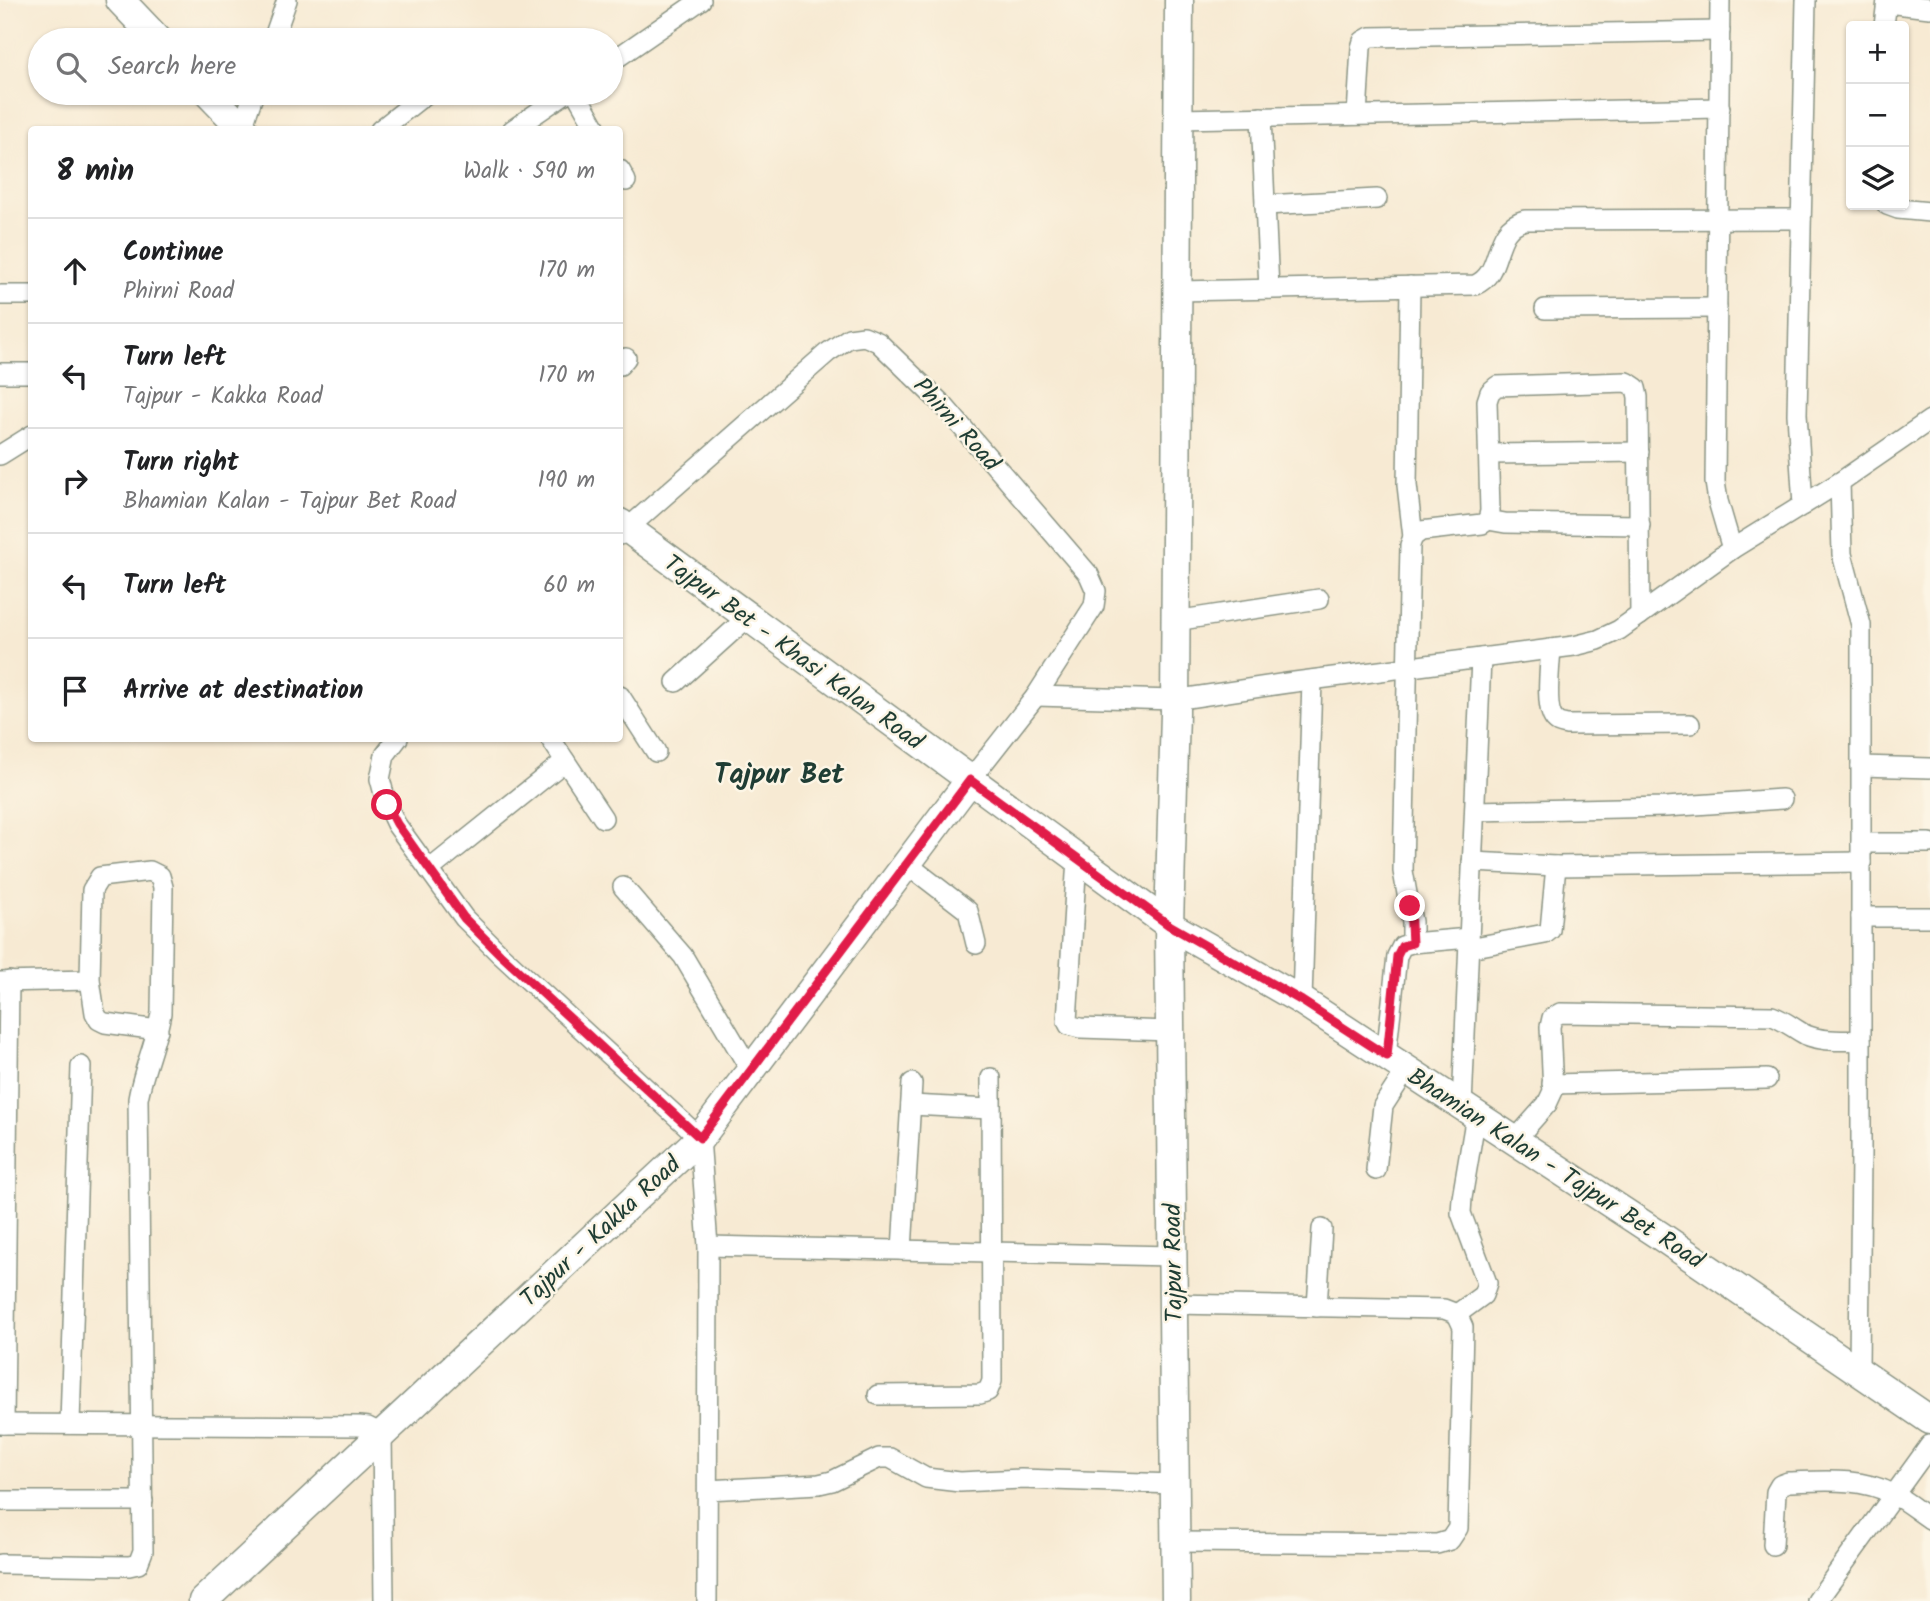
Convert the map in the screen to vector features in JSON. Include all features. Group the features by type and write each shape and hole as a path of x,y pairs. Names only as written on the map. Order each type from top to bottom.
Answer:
{"street":[{"path":"120,0 147,28"},
{"path":"277,28 287,0"},
{"path":"623,54 701,0"},
{"name":"Tajpur Road","path":"1176,1601 1169,925 1174,700 1179,0"},
{"path":"1720,0 1715,482 1732,549"},
{"path":"1803,505 1797,414 1806,0"},
{"path":"1885,21 1887,2 1930,8"},
{"path":"1357,115 1361,48 1363,41 1370,37 1720,31"},
{"path":"220,105 240,126"},
{"path":"244,126 250,105"},
{"path":"385,126 412,105"},
{"path":"518,126 548,105"},
{"path":"583,105 595,126"},
{"path":"1178,119 1720,108"},
{"path":"1261,117 1269,289"},
{"path":"1265,205 1377,200"},
{"path":"1909,210 1930,212"},
{"path":"1177,291 1475,285 1485,281 1506,230 1515,222 1525,220 1801,219"},
{"path":"1410,286 1407,485 1413,537 1410,545 1403,871 1412,922 1412,943"},
{"path":"0,295 28,295"},
{"path":"1545,309 1717,309"},
{"name":"Phirni Road","path":"623,528 827,353 849,338 864,336 878,342 944,407 1089,575 1096,591 1094,606 1036,696 970,780"},
{"path":"0,373 28,373"},
{"path":"1488,520 1489,392 1497,386 1627,382 1636,388 1638,397 1640,615"},
{"path":"1036,696 1174,700 1551,649 1598,640 1619,630 1732,549 1840,482 1930,420"},
{"path":"1489,454 1639,452"},
{"path":"1840,482 1842,554 1861,625 1859,1371"},
{"path":"1413,537 1421,531 1482,524 1488,520 1505,523 1640,525"},
{"name":"Tajpur Bet - Khasi Kalan Road","path":"623,530 970,780"},
{"path":"1174,621 1319,599"},
{"path":"676,682 747,618"},
{"path":"1551,649 1549,701 1551,715 1556,721 1567,726 1690,724"},
{"path":"1457,1314 1483,1295 1487,1283 1461,1213 1469,1110 1469,943 1481,658"},
{"path":"1302,1001 1312,680"},
{"path":"623,701 656,752"},
{"path":"395,742 385,755 380,779 387,805 397,824 464,918 700,1138 708,1246 707,1601"},
{"path":"553,742 603,818"},
{"path":"429,870 565,761"},
{"path":"1861,766 1930,768"},
{"name":"Bhamian Kalan - Tajpur Bet Road","path":"970,780 1169,925 1302,1001 1515,1140 1930,1420"},
{"name":"Tajpur - Kakka Road","path":"203,1601 700,1138 970,780"},
{"path":"1475,811 1666,807 1782,799"},
{"path":"1472,862 1556,866 1861,853 1930,843"},
{"path":"1077,858 1067,1021 1069,1025 1080,1028 1170,1031"},
{"path":"907,864 968,911 976,944"},
{"path":"1376,1170 1383,1106 1397,1063 1397,956 1402,946 1412,943 1469,943 1545,934 1550,930 1556,866"},
{"path":"0,1564 129,1566 138,1564 143,1551 138,1099 159,1030 163,887 160,876 150,871 108,874 94,883 92,890 90,981 94,1013 105,1023 159,1030"},
{"path":"623,887 683,956 751,1071"},
{"path":"1861,917 1930,917"},
{"path":"90,981 4,981 2,1423 368,1427 382,1434 384,1601"},
{"path":"1515,1140 1547,1104 1553,1091 1550,1027 1552,1018 1560,1013 1772,1016 1787,1021 1806,1035 1861,1041"},
{"path":"70,1423 81,1066"},
{"path":"878,1395 980,1394 988,1391 992,1381 991,1078"},
{"path":"1552,1084 1767,1079"},
{"path":"902,1250 912,1083"},
{"path":"911,1105 990,1109"},
{"path":"1317,1307 1322,1229"},
{"path":"708,1246 1172,1256"},
{"path":"1173,1304 1444,1309 1457,1314 1462,1327 1458,1528 1450,1540 1437,1544 1176,1542"},
{"path":"1817,1601 1930,1445"},
{"path":"708,1490 819,1483 842,1476 879,1458 890,1458 926,1478 960,1482 1021,1479 1175,1483"},
{"path":"1773,1545 1776,1492 1780,1485 1788,1482 1855,1482 1874,1486 1894,1494 1930,1519"},
{"path":"0,1501 143,1501"}],"district":[{"name":"Tajpur Bet","path":"779,773"}],"route":[{"path":"387,805 397,824 464,918 700,1138 970,780 1169,925 1302,1001 1387,1056 1397,956 1402,946 1412,943 1410,906"}]}
